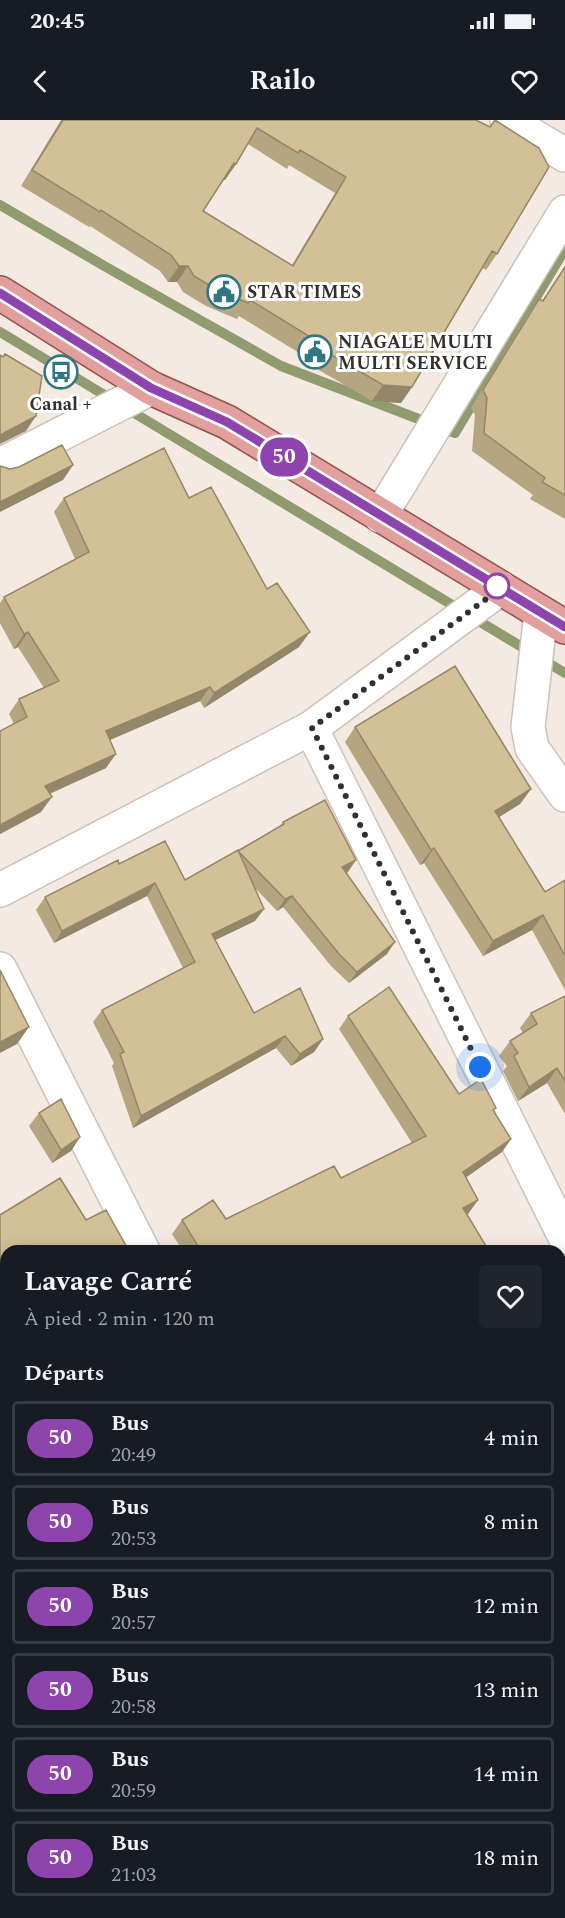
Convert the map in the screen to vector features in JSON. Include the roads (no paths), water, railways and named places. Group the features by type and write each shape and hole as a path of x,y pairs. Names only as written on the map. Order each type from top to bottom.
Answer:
{"main road":[{"path":"0,293 151,388 227,422 553,620"}],"street":[{"path":"507,120 565,155"},
{"path":"380,516 565,212"},
{"path":"0,465 151,388"},
{"path":"0,890 312,728 501,588"},
{"path":"553,620 528,727 532,748 565,795"},
{"path":"312,728 565,1237"},
{"path":"0,969 140,1245"}],"waterway":[{"path":"0,205 281,366 455,433 565,249"},
{"path":"0,332 565,673"}],"place":[{"name":"STAR TIMES","path":"224,292"},
{"name":"NIAGALE MULTI MULTI SERVICE","path":"315,352"},
{"name":"Canal +","path":"61,372"}]}
